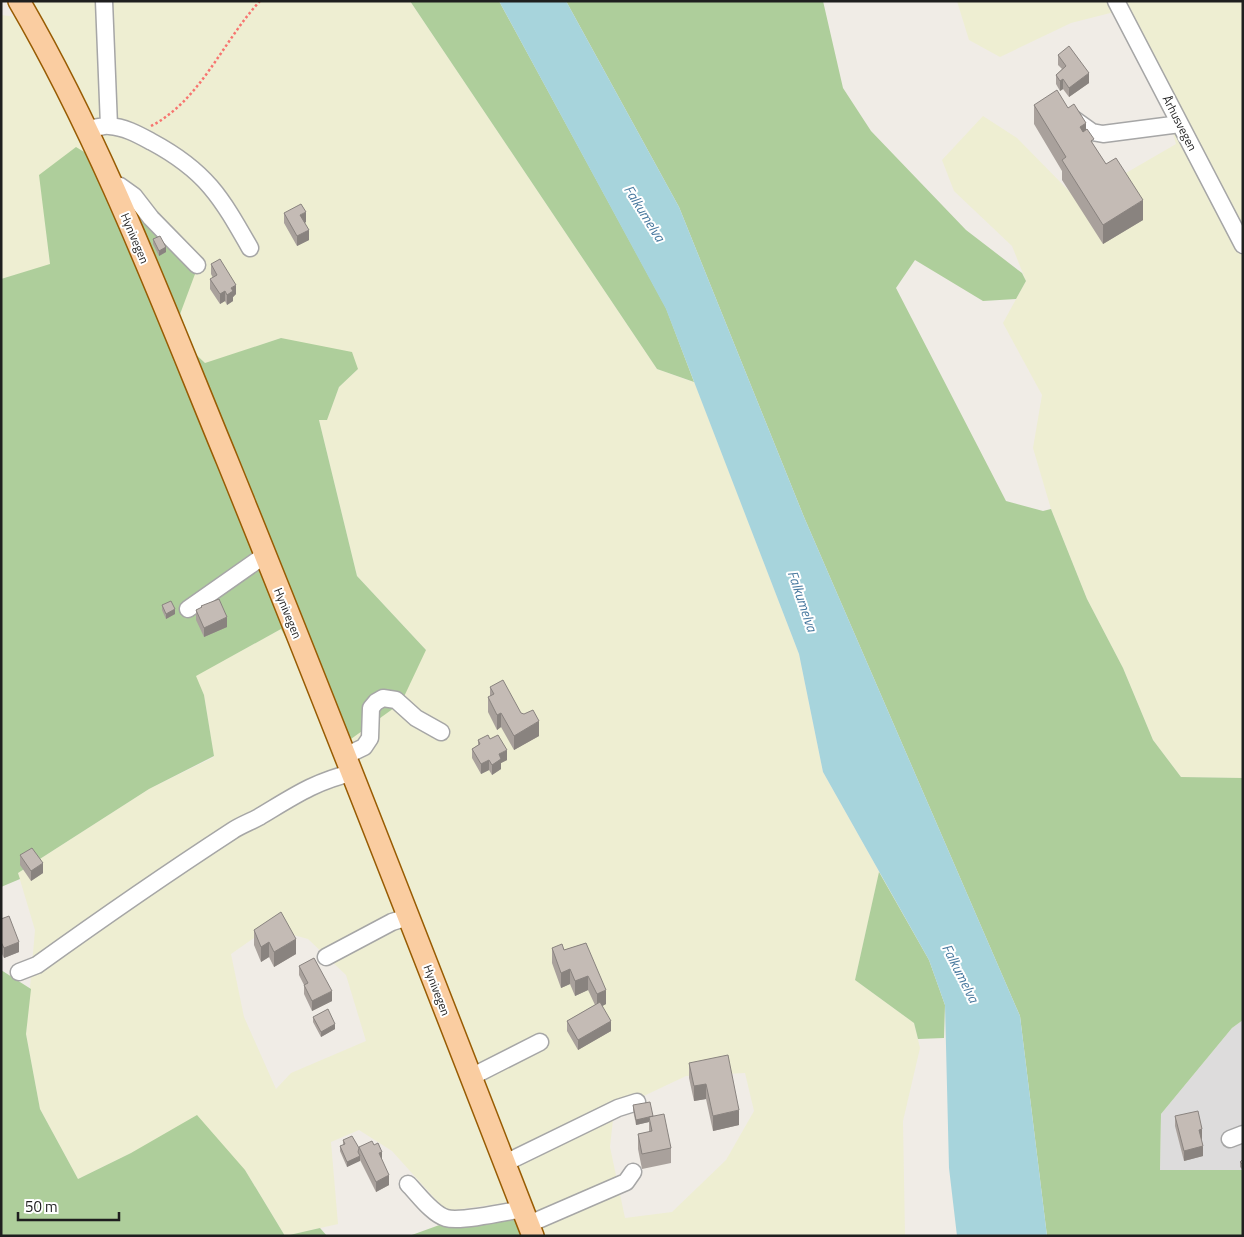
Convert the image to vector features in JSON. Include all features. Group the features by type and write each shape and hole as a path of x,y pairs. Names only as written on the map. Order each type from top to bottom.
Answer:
{"main road":[{"name":"Hynivegen","path":"22,4 87,128 113,185 265,555 528,1223"}],"street":[{"path":"104,1 110,126"},
{"name":"Århusvegen","path":"1116,1 1243,246"},
{"path":"1058,104 1081,126 1092,132 1103,134 1180,124"},
{"path":"87,128 98,129 110,126 136,133 188,164 205,179 228,210 250,248"},
{"path":"113,185 120,186 134,196 151,218 197,265"},
{"path":"188,609 265,555"},
{"path":"19,972 37,965 164,875 232,830 259,816 290,796 330,777 348,765 370,738 370,708 383,698 396,700 416,718 442,732"},
{"path":"326,957 392,922 408,916"},
{"path":"471,1077 540,1042"},
{"path":"505,1163 606,1113 637,1102"},
{"path":"408,1184 440,1215 447,1218 528,1223 626,1182 633,1172"}],"path":[{"path":"136,133 157,123 192,93 246,16 260,1"}],"shaded area":[{"path":"1243,1020 1243,1170 1160,1170 1161,1114 1232,1028"}],"green space":[{"path":"32,1 410,1 657,369 693,382 666,308 799,654 823,772 929,960 879,873 855,980 914,1023 920,1048 903,1121 905,1236 544,1236 542,1227 522,1201 446,1211 392,1151 359,1130 331,1142 338,1224 285,1236 245,1170 131,1153 78,1179 40,1109 26,1034 35,930 18,873 149,789 214,757 204,695 195,676 281,629 344,744 426,650 357,576 319,420 327,419 339,387 358,369 281,338 205,364 173,333 40,176 50,265 1,279 1,15 25,18","holes":["268,928 308,939 346,975 366,1041 291,1073 276,1089 244,1017 231,954","745,1073 754,1111 726,1160 672,1212 625,1218 610,1147 614,1110 686,1076"]},
{"path":"410,1 499,1 666,308 694,382 657,369"},
{"path":"566,1 823,1 843,88 871,131 966,230 1022,273 1026,281 1016,299 983,301 915,260 896,288 1006,501 1043,511 1051,509 1087,599 1123,668 1153,740 1181,777 1243,778 1243,1020 1232,1028 1161,1114 1160,1170 1243,1170 1243,1236 1047,1236 1020,1016 804,517 679,207"},
{"path":"957,1 1243,1 1243,778 1181,777 1153,740 1123,668 1087,599 1051,509 1033,448 1042,395 1003,323 1026,281 1012,246 954,191 942,160 983,116 1017,138 1072,194 1107,184 1176,144 1158,80 1126,9 1071,23 1000,57 969,40"},
{"path":"76,147 117,172 198,266 173,333 205,363 281,338 352,352 358,369 339,387 327,420 319,420 357,576 426,650 401,703 344,744 281,629 196,676 204,695 214,756 149,789 18,873 20,879 1,887 1,279 50,264 39,175"},
{"path":"879,872 929,960 945,1005 944,1038 918,1039 914,1023 855,980"},
{"path":"1,970 31,989 26,1034 40,1109 78,1179 131,1153 197,1115 245,1170 285,1236 1,1236"},
{"path":"526,1217 542,1230 544,1236 409,1236 456,1219"},
{"path":"320,1228 327,1236 285,1236"}],"water":[{"name":"Falkumelva","path":"499,1 566,1 679,207 804,517 1020,1016 1047,1236 957,1236 949,1168 945,1005 929,960 823,772 799,654 666,309"}],"building":[{"path":"1069,46 1089,73 1069,88 1063,79 1060,81 1056,75 1066,66 1058,55"},
{"path":"1057,90 1068,108 1074,104 1086,123 1080,127 1083,132 1087,129 1094,139 1091,141 1106,164 1116,158 1143,200 1103,225 1062,160 1066,157 1034,105"},
{"path":"301,204 306,212 300,215 309,230 297,236 284,213"},
{"path":"160,236 166,247 159,251 153,239"},
{"path":"220,259 236,285 231,288 233,291 227,295 225,291 220,294 210,279 217,275 211,264"},
{"path":"219,599 227,617 204,628 196,610"},
{"path":"171,601 175,609 166,614 162,605"},
{"path":"503,680 521,713 524,714 533,710 539,721 514,736 501,713 497,715 488,697 494,694 490,687"},
{"path":"488,735 490,739 498,735 507,750 499,754 501,759 492,765 489,760 481,764 472,749 480,744 478,740"},
{"path":"32,848 43,863 31,871 20,855"},
{"path":"281,912 296,939 274,952 269,942 261,947 254,930"},
{"path":"9,916 19,942 4,948 1,942 1,919"},
{"path":"586,943 606,990 597,994 588,976 575,981 570,969 561,973 552,948 562,944 564,950"},
{"path":"314,958 332,991 312,1001 304,985 308,983 299,966"},
{"path":"600,1002 611,1021 578,1040 567,1021"},
{"path":"328,1009 335,1024 321,1032 313,1017"},
{"path":"728,1055 739,1110 713,1116 706,1084 694,1086 689,1063"},
{"path":"650,1102 653,1116 636,1120 633,1105"},
{"path":"1198,1111 1202,1129 1199,1130 1203,1146 1184,1151 1175,1116"},
{"path":"664,1114 671,1148 642,1154 638,1134 652,1131 649,1117"},
{"path":"352,1136 359,1148 360,1156 347,1162 340,1146 345,1144 343,1140"},
{"path":"372,1141 374,1145 378,1143 382,1152 379,1153 389,1175 376,1182 359,1147"}]}
